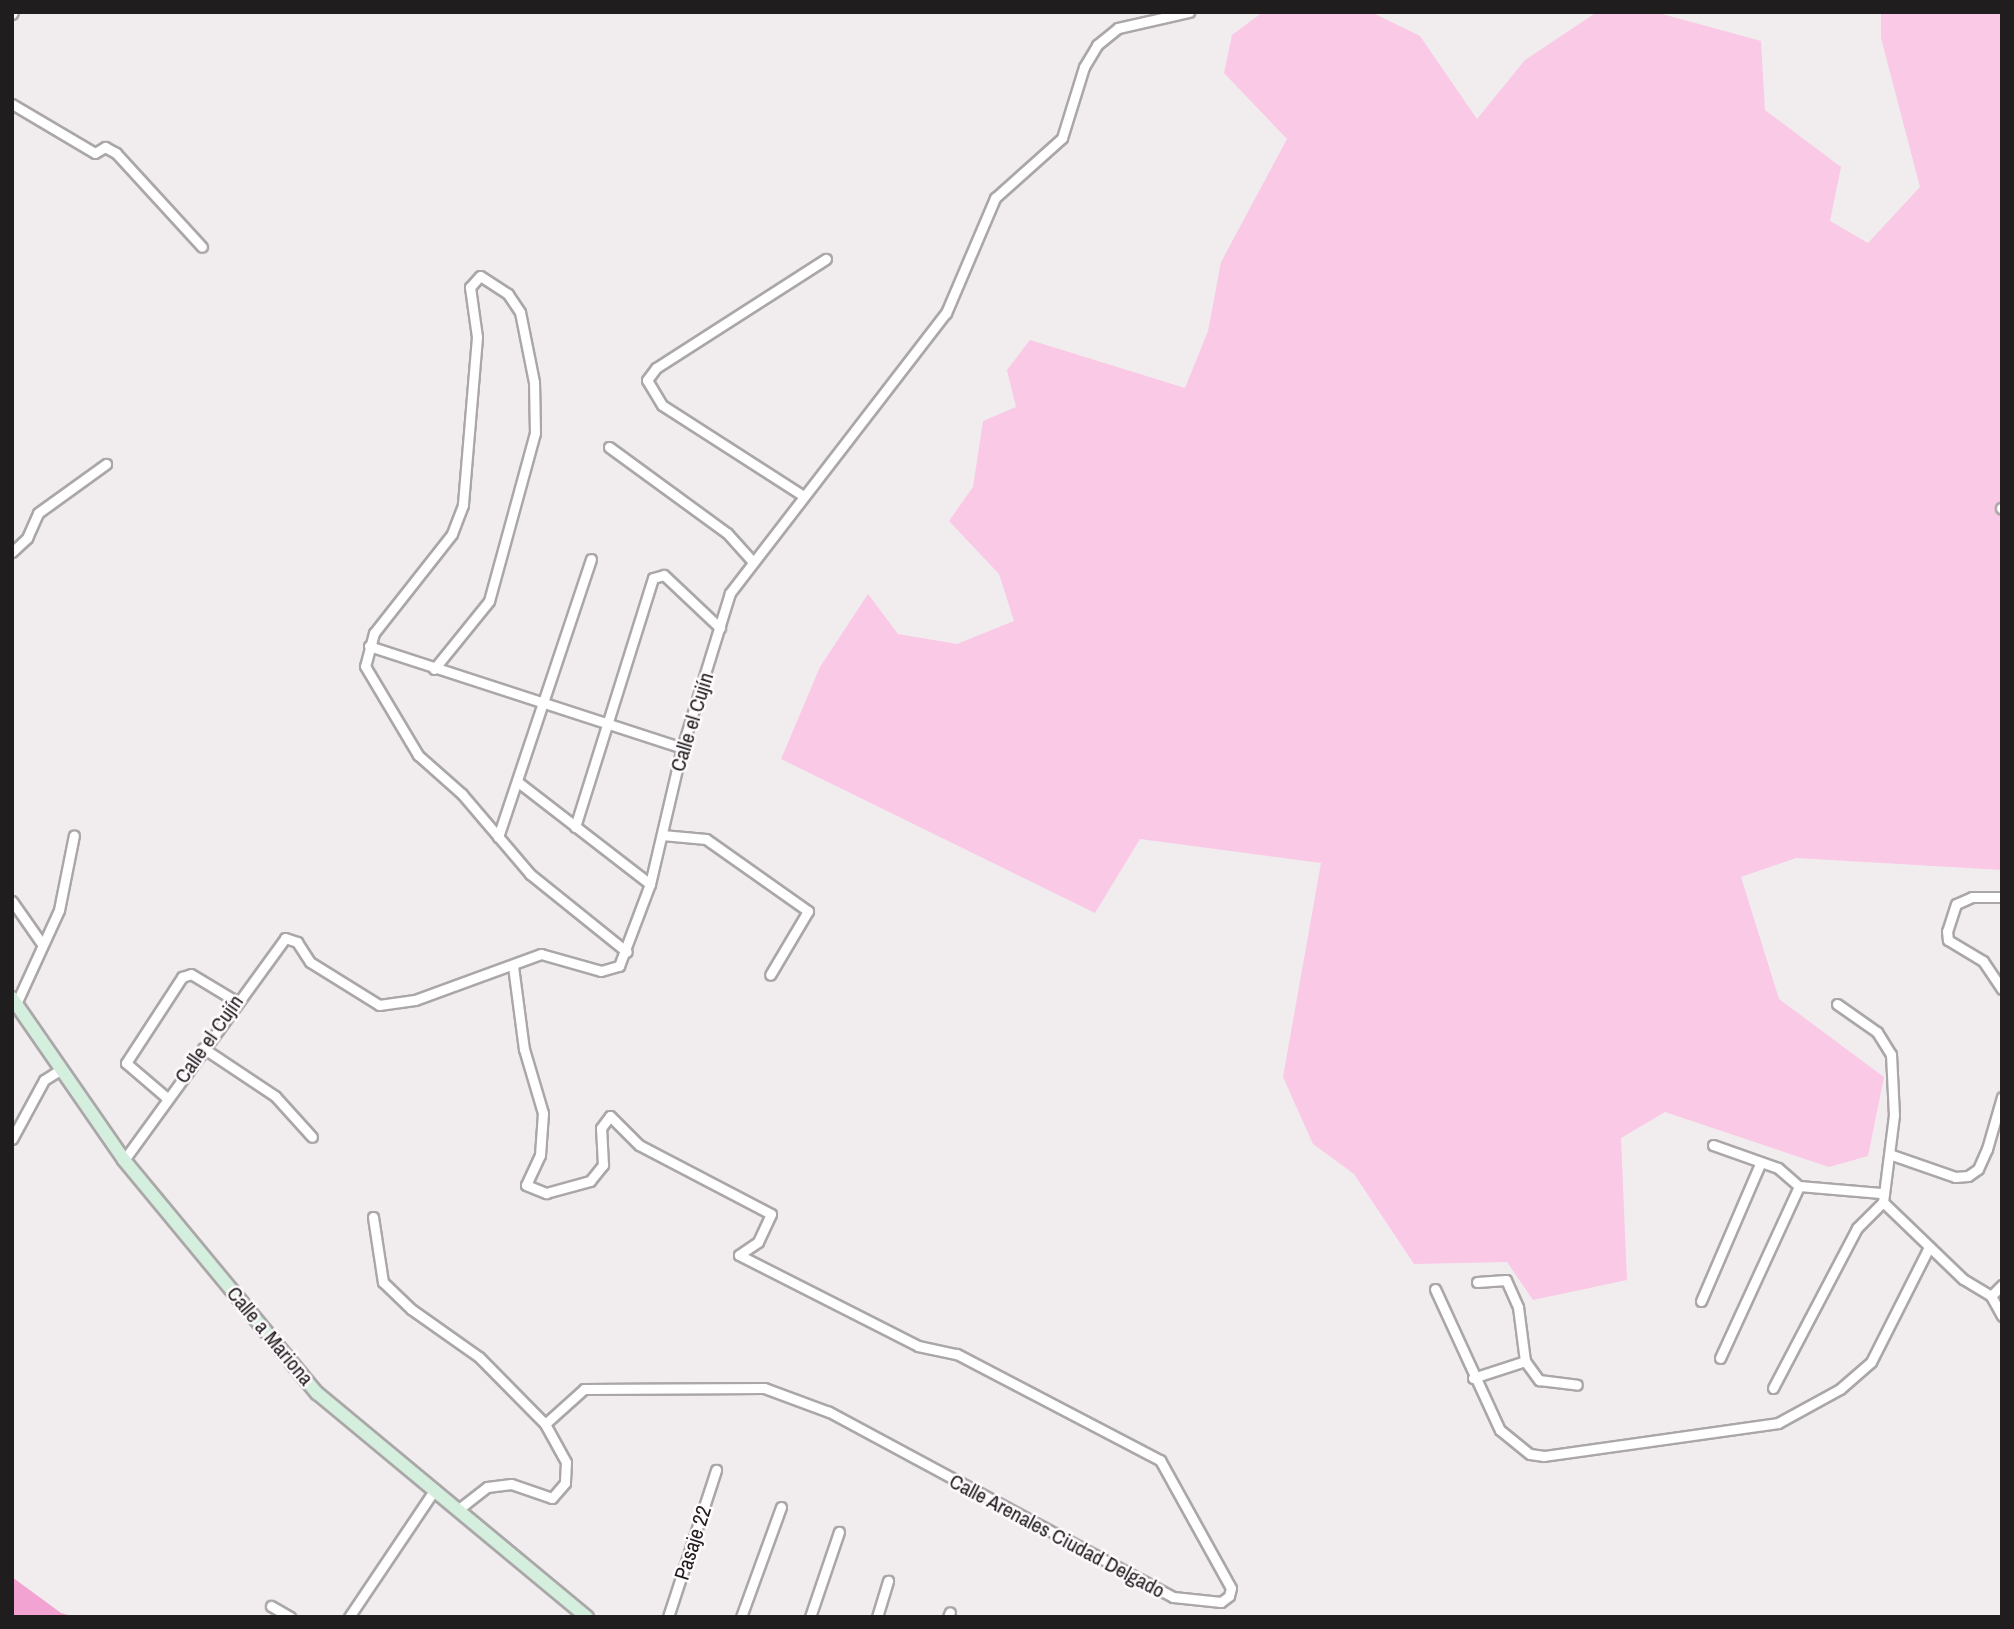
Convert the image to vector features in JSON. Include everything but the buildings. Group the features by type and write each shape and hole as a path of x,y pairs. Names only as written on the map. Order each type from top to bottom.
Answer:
{"main road":[{"name":"Calle a Mariona","path":"14,1001 124,1160 317,1393 587,1617"}],"street":[{"name":"Calle el Cujín","path":"124,1160 279,942 290,937 310,962 379,1005 415,1000 474,974 513,966 545,954 607,971 619,965 627,952 650,884 682,748 720,628 724,606 802,495 946,313 995,198 1062,138 1084,67 1097,45 1118,28 1189,12"},
{"path":"12,104 95,153 105,147 116,153 202,247"},
{"path":"802,495 662,405 647,380 666,362 826,259"},
{"path":"434,669 489,601 535,433 534,382 520,312 508,294 480,276 470,287 477,337 463,505 452,534 369,646 369,680 418,755 557,899 627,952"},
{"path":"610,447 727,533 753,562"},
{"path":"12,552 27,538 38,513 106,464"},
{"path":"498,837 591,559"},
{"path":"575,827 611,726 657,573 692,596 720,628"},
{"path":"369,646 682,748"},
{"path":"518,782 650,884"},
{"path":"14,1001 59,910 74,835"},
{"path":"663,835 706,839 808,911 770,975"},
{"path":"2002,897 1972,897 1956,904 1947,931 1948,940 1983,961 2002,989"},
{"path":"12,901 42,944"},
{"name":"Calle Arenales Ciudad Delgado","path":"513,966 524,1048 543,1113 540,1155 526,1185 546,1193 590,1181 603,1165 601,1128 610,1116 639,1145 771,1214 758,1242 739,1255 918,1346 957,1354 1160,1460 1231,1588 1229,1597 1221,1602 1173,1597 829,1412 764,1388 584,1389 545,1424"},
{"path":"167,1098 126,1063 182,977 191,974 236,1001"},
{"path":"1773,1388 1857,1228 1882,1197 1892,1155 1895,1083 1891,1054 1877,1032 1837,1004"},
{"path":"203,1048 275,1096 312,1137"},
{"path":"12,1139 44,1080 60,1070"},
{"path":"1892,1155 1955,1177 1968,1176 1978,1169 1987,1149 2002,1097"},
{"path":"1713,1145 1760,1164 1778,1168 1799,1186 1882,1197 1929,1247 1991,1296 2002,1316"},
{"path":"1701,1301 1760,1164"},
{"path":"1720,1358 1799,1186"},
{"path":"373,1217 383,1282 411,1309 479,1357 545,1424 566,1462 558,1492 552,1498 511,1484 487,1487 459,1509"},
{"path":"1435,1289 1473,1378 1500,1430 1530,1454 1592,1451 1777,1423 1840,1389 1871,1362 1929,1247"},
{"path":"1477,1282 1506,1280 1518,1307 1525,1361 1539,1380 1577,1385"},
{"path":"1991,1296 2002,1285"},
{"path":"1473,1378 1525,1361"},
{"name":"Pasaje 22","path":"668,1617 716,1470"},
{"path":"349,1617 435,1489"},
{"path":"741,1617 781,1507"},
{"path":"810,1617 839,1532"},
{"path":"877,1617 888,1581"},
{"path":"271,1606 290,1617"}],"shaded area":[{"path":"1263,12 1371,12 1420,36 1477,119 1525,60 1597,12 1655,12 1761,41 1765,110 1841,167 1830,221 1868,243 1920,187 1881,38 1881,12 2002,12 2002,870 1796,858 1741,877 1779,999 1884,1077 1868,1156 1829,1167 1665,1112 1621,1138 1627,1280 1533,1300 1507,1262 1414,1264 1354,1174 1313,1144 1283,1077 1321,863 1140,839 1095,913 781,759 820,667 868,594 898,634 957,644 1014,621 999,574 949,521 973,487 983,421 1016,407 1007,370 1030,340 1185,388 1208,331 1221,262 1287,139 1224,73 1232,35"},
{"path":"12,1577 61,1613 75,1617 12,1617"}]}
